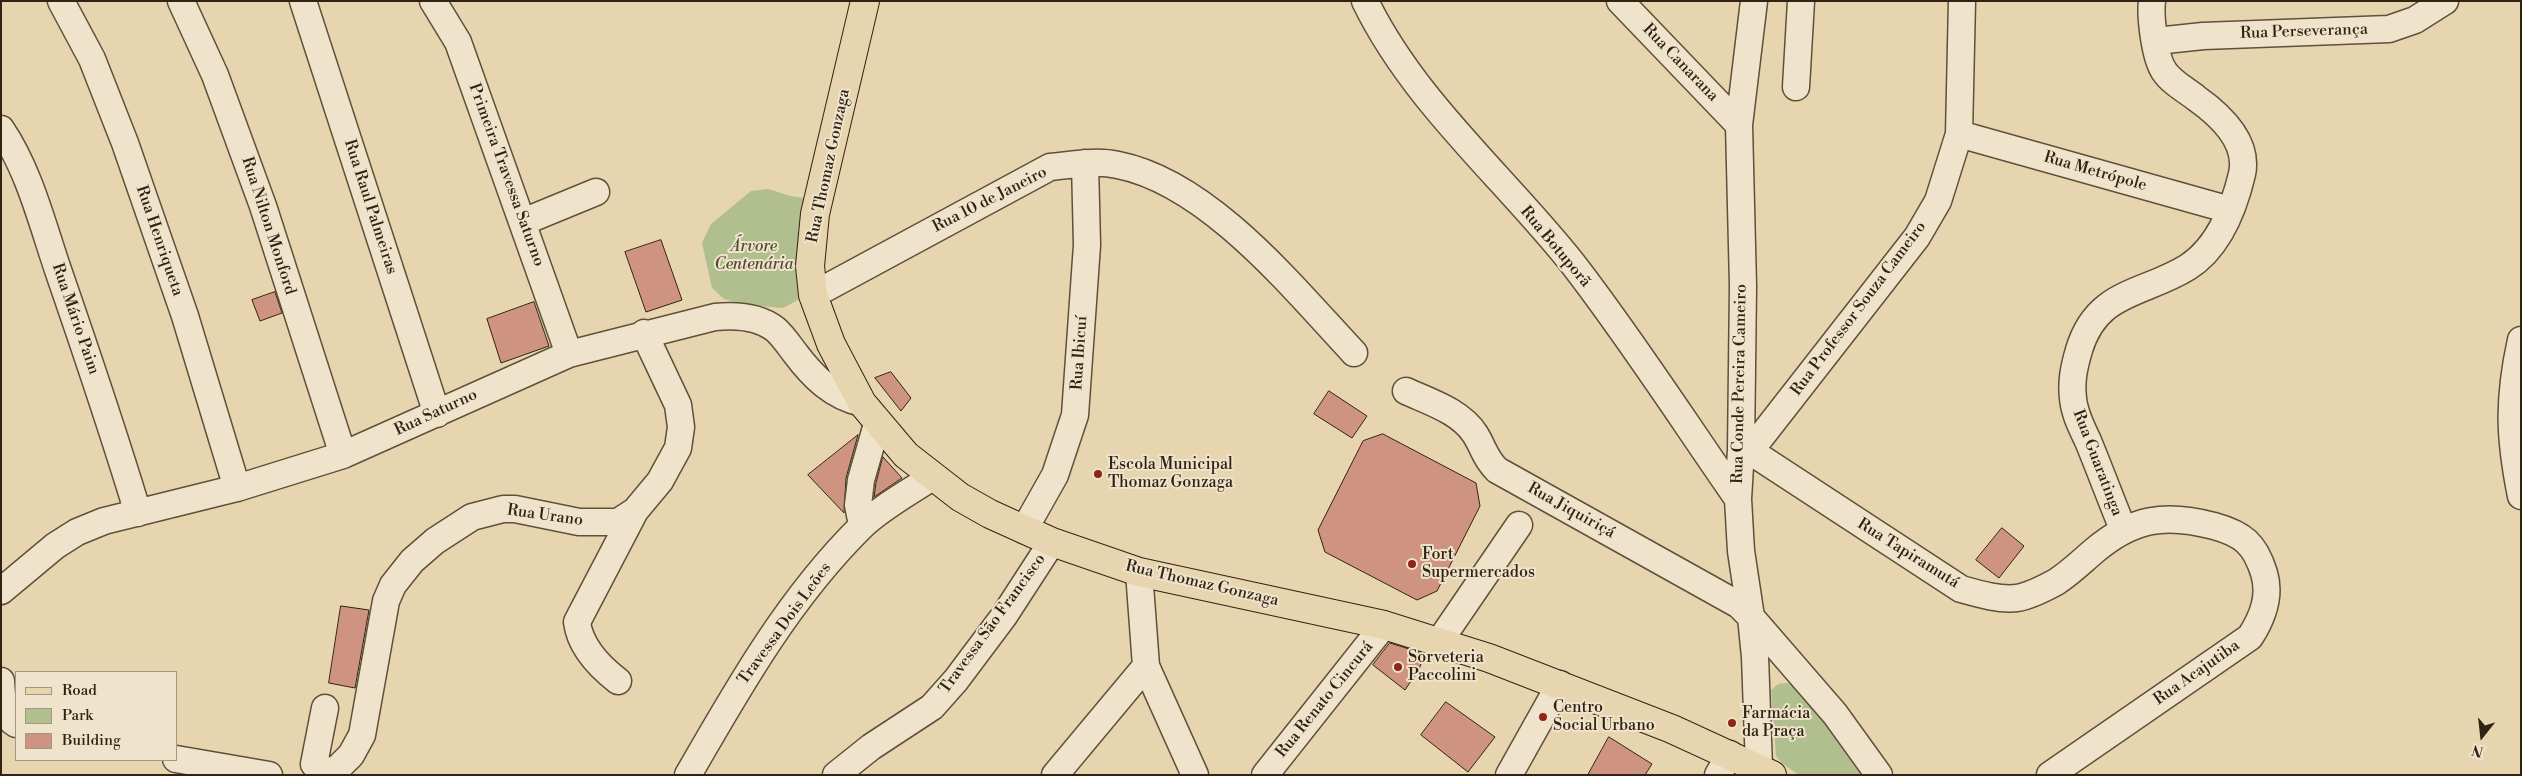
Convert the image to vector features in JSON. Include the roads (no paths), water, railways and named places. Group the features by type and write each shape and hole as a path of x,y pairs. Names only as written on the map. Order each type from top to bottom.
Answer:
{"main road":[{"name":"Rua Thomaz Gonzaga","path":"865,1 815,214 810,266 812,295 830,344 870,413 906,455 960,497 1024,530 1052,542 1139,572 1384,625 1439,642 1560,684 1722,767 1766,771"}],"street":[{"name":"Rua Henriqueta","path":"61,1 92,59 125,144 185,316 237,488"},
{"name":"Rua Nilton Monford","path":"181,1 215,75 263,206 343,455"},
{"name":"Rua Raul Palmeiras","path":"303,1 437,414"},
{"name":"Primeira Travessa Saturno","path":"434,1 458,42 569,354"},
{"name":"Rua Botuporã","path":"1364,1 1379,32 1407,70 1572,263 1738,499"},
{"name":"Rua Canarana","path":"1620,1 1739,125"},
{"name":"Rua Conde Pereira Cameiro","path":"1754,1 1739,125 1746,451 1738,499 1741,551 1751,617 1766,771"},
{"path":"1796,87 1801,1"},
{"name":"Rua Professor Souza Cameiro","path":"1746,451 1917,237 1938,201 1959,134 1962,1"},
{"name":"Rua Guaratinga","path":"2123,529 2073,400 2072,376 2085,330 2096,316 2111,304 2188,267 2209,248 2230,210 2242,174 2244,160 2239,143 2229,128 2200,101 2165,73 2160,64 2151,12 2152,1"},
{"name":"Rua Perseverança","path":"2156,41 2202,36 2390,29 2415,20 2445,1"},
{"name":"Rua Mário Paim","path":"1,130 15,151 44,229 95,376 138,513"},
{"name":"Rua Metrópole","path":"1959,134 2230,210"},
{"name":"Rua 10 de Janeiro","path":"812,295 1050,168 1086,164 1117,164 1153,176 1195,201 1233,228 1259,251 1354,353"},
{"name":"Rua Ibicuí","path":"1024,530 1055,475 1075,415 1087,245 1086,164"},
{"path":"523,222 596,192"},
{"name":"Rua Saturno","path":"3,587 77,532 104,521 237,488 343,455 569,354 715,317 732,316 764,323 783,338 818,380 870,413"},
{"name":"Rua Urano","path":"618,681 598,664 582,640 577,622 635,511 660,481 678,448 682,427 678,406 644,334"},
{"path":"2521,340 2511,387 2510,423 2521,496"},
{"name":"Rua Jiquiriçá","path":"1406,391 1455,414 1468,424 1476,435 1487,460 1497,470 1724,596 1751,617 1835,714 1879,775"},
{"path":"862,525 858,505 870,413"},
{"name":"Rua Tapiramutá","path":"1746,451 1961,589 1992,597 2017,598 2044,589 2070,573 2123,529"},
{"name":"Travessa Dois Leões","path":"688,775 768,643 804,592 862,525 932,477"},
{"name":"Rua Urano","path":"333,773 351,755 362,735 386,601 393,585 412,562 435,541 472,517 503,509 515,509 579,522 618,522 635,511"},
{"name":"Rua Acajutiba","path":"2050,775 2244,641 2259,622 2266,605 2267,583 2259,557 2246,540 2226,529 2201,522 2169,519 2146,521 2123,529"},
{"path":"1439,642 1519,526"},
{"name":"Travessa São Francisco","path":"836,775 871,747 932,707 1004,616 1052,542"},
{"path":"1139,572 1146,666 1195,775"},
{"name":"Rua Renato Cincurá","path":"1265,775 1384,625"},
{"path":"1055,775 1146,666"},
{"path":"1,681 3,702 9,719 15,723"},
{"path":"1509,775 1560,684"},
{"path":"325,708 314,764 333,773"},
{"path":"178,759 269,775"}],"place":[{"name":"Escola Municipal Thomaz Gonzaga","path":"1098,474"},
{"name":"Fort Supermercados","path":"1412,564"},
{"name":"Sorveteria Paccolini","path":"1398,667"},
{"name":"Centro Social Urbano","path":"1543,717"},
{"name":"Farmácia da Praça","path":"1732,723"}],"park label":[{"name":"Árvore Centenária","path":"754,256"}]}
